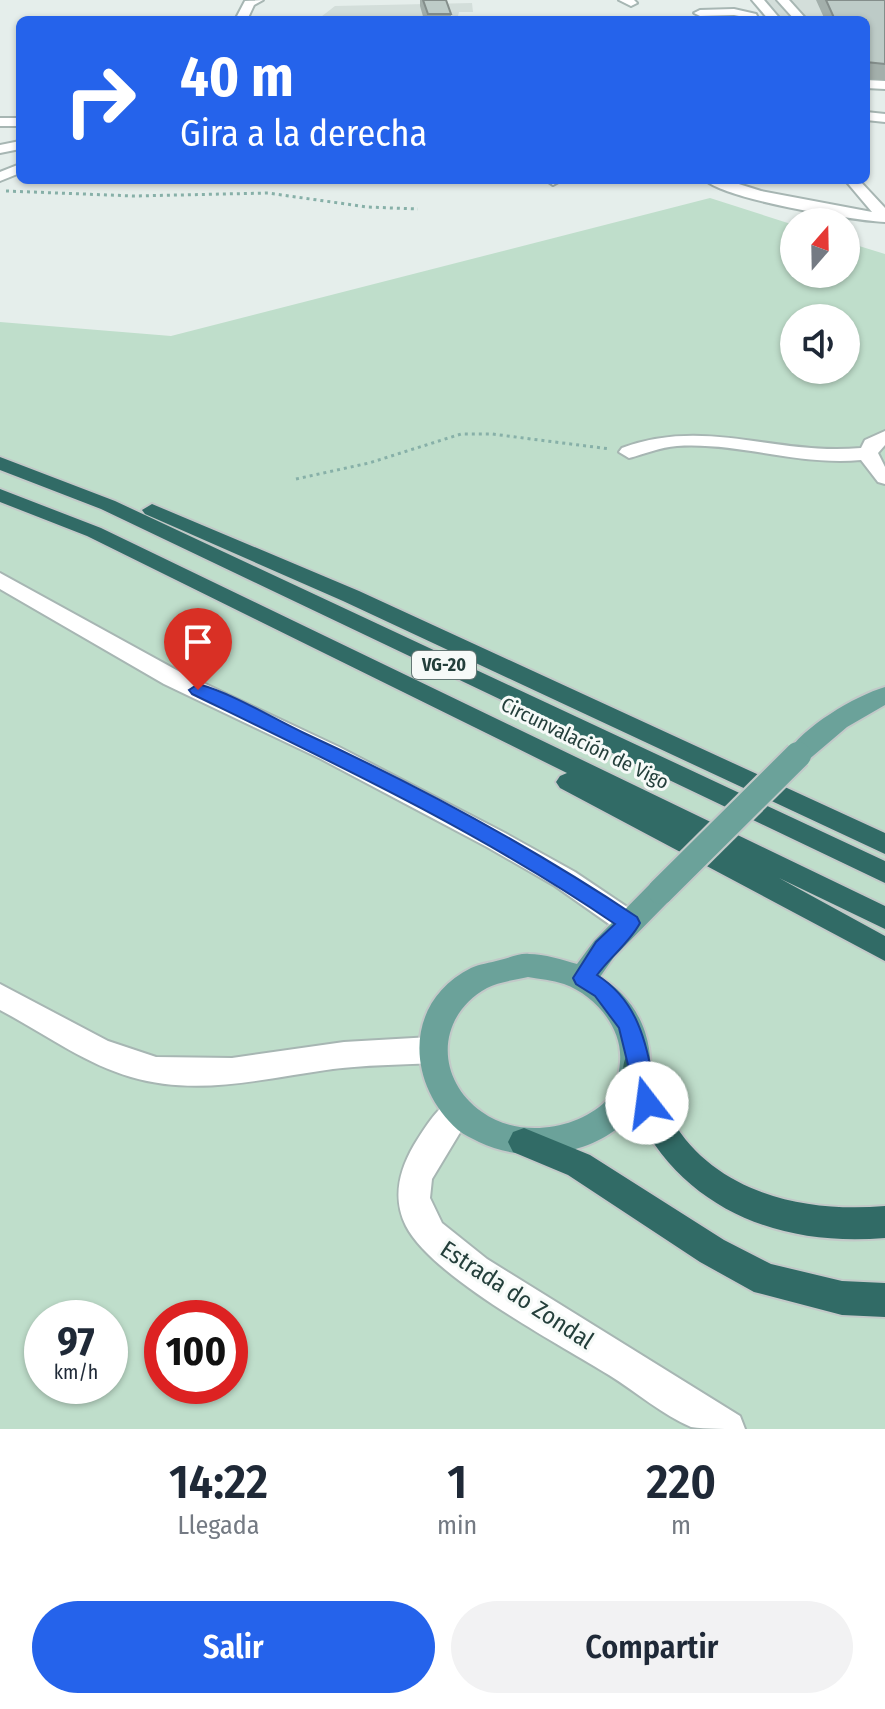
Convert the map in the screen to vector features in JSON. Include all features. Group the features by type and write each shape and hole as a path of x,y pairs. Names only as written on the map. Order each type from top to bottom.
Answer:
{"highway":[{"path":"0,460 26,463 199,529 351,596 885,844"},
{"name":"Circunvalación de Vigo","path":"0,460 108,505 885,873"},
{"name":"Circunvalación de Vigo","path":"0,495 94,532 885,918"},
{"path":"482,722 533,763 826,915 885,950"},
{"path":"637,1066 647,1103 669,1139 694,1167 733,1195 767,1212 796,1221 843,1226 885,1222"},
{"path":"524,1142 579,1165 712,1251 766,1280 842,1298 885,1300"}],"main road":[{"path":"583,978 604,949 629,923 827,727 856,707 885,695"},
{"path":"528,965 566,970 583,978 603,990 630,1025 636,1045 637,1066 623,1103 600,1124 570,1138 524,1142 488,1131 458,1111 438,1082 431,1050 438,1017 459,989 474,979 500,969 528,965"}],"street":[{"path":"242,16 255,0"},
{"path":"758,0 772,16"},
{"path":"783,0 797,16"},
{"path":"690,4 699,16"},
{"path":"707,16 734,12 752,16"},
{"path":"724,184 757,195 857,216 885,216"},
{"path":"856,184 885,216"},
{"path":"885,437 872,444 868,453 873,466 885,478"},
{"path":"629,452 646,445 687,439 811,455 868,453"},
{"path":"0,580 172,678 330,753 496,840 565,879 629,923"},
{"path":"0,996 109,1055 171,1073 211,1073 336,1056 431,1050"},
{"name":"Estrada do Zondal","path":"458,1111 428,1151 414,1185 417,1218 427,1233 442,1250 727,1429"}],"path":[{"path":"0,191 134,196 268,193 367,207 418,209"},
{"path":"296,479 372,463 439,438 472,433 506,435 575,448 629,452"}],"shaded area":[{"path":"751,0 885,0 885,89 870,87 870,16 765,16"},
{"path":"472,3 473,12 459,12 458,16 322,16 335,6"}],"green space":[{"path":"710,198 780,220 780,288 860,288 860,246 885,254 885,1429 0,1429 0,322 171,336"}],"building":[{"path":"423,0 446,0 451,14 428,14"},
{"path":"826,0 885,0 885,64 870,62 870,16 833,16"}],"route":[{"path":"198,690 330,753 496,840 565,879 629,923 604,949 583,978 603,990 630,1025 647,1103"}]}
